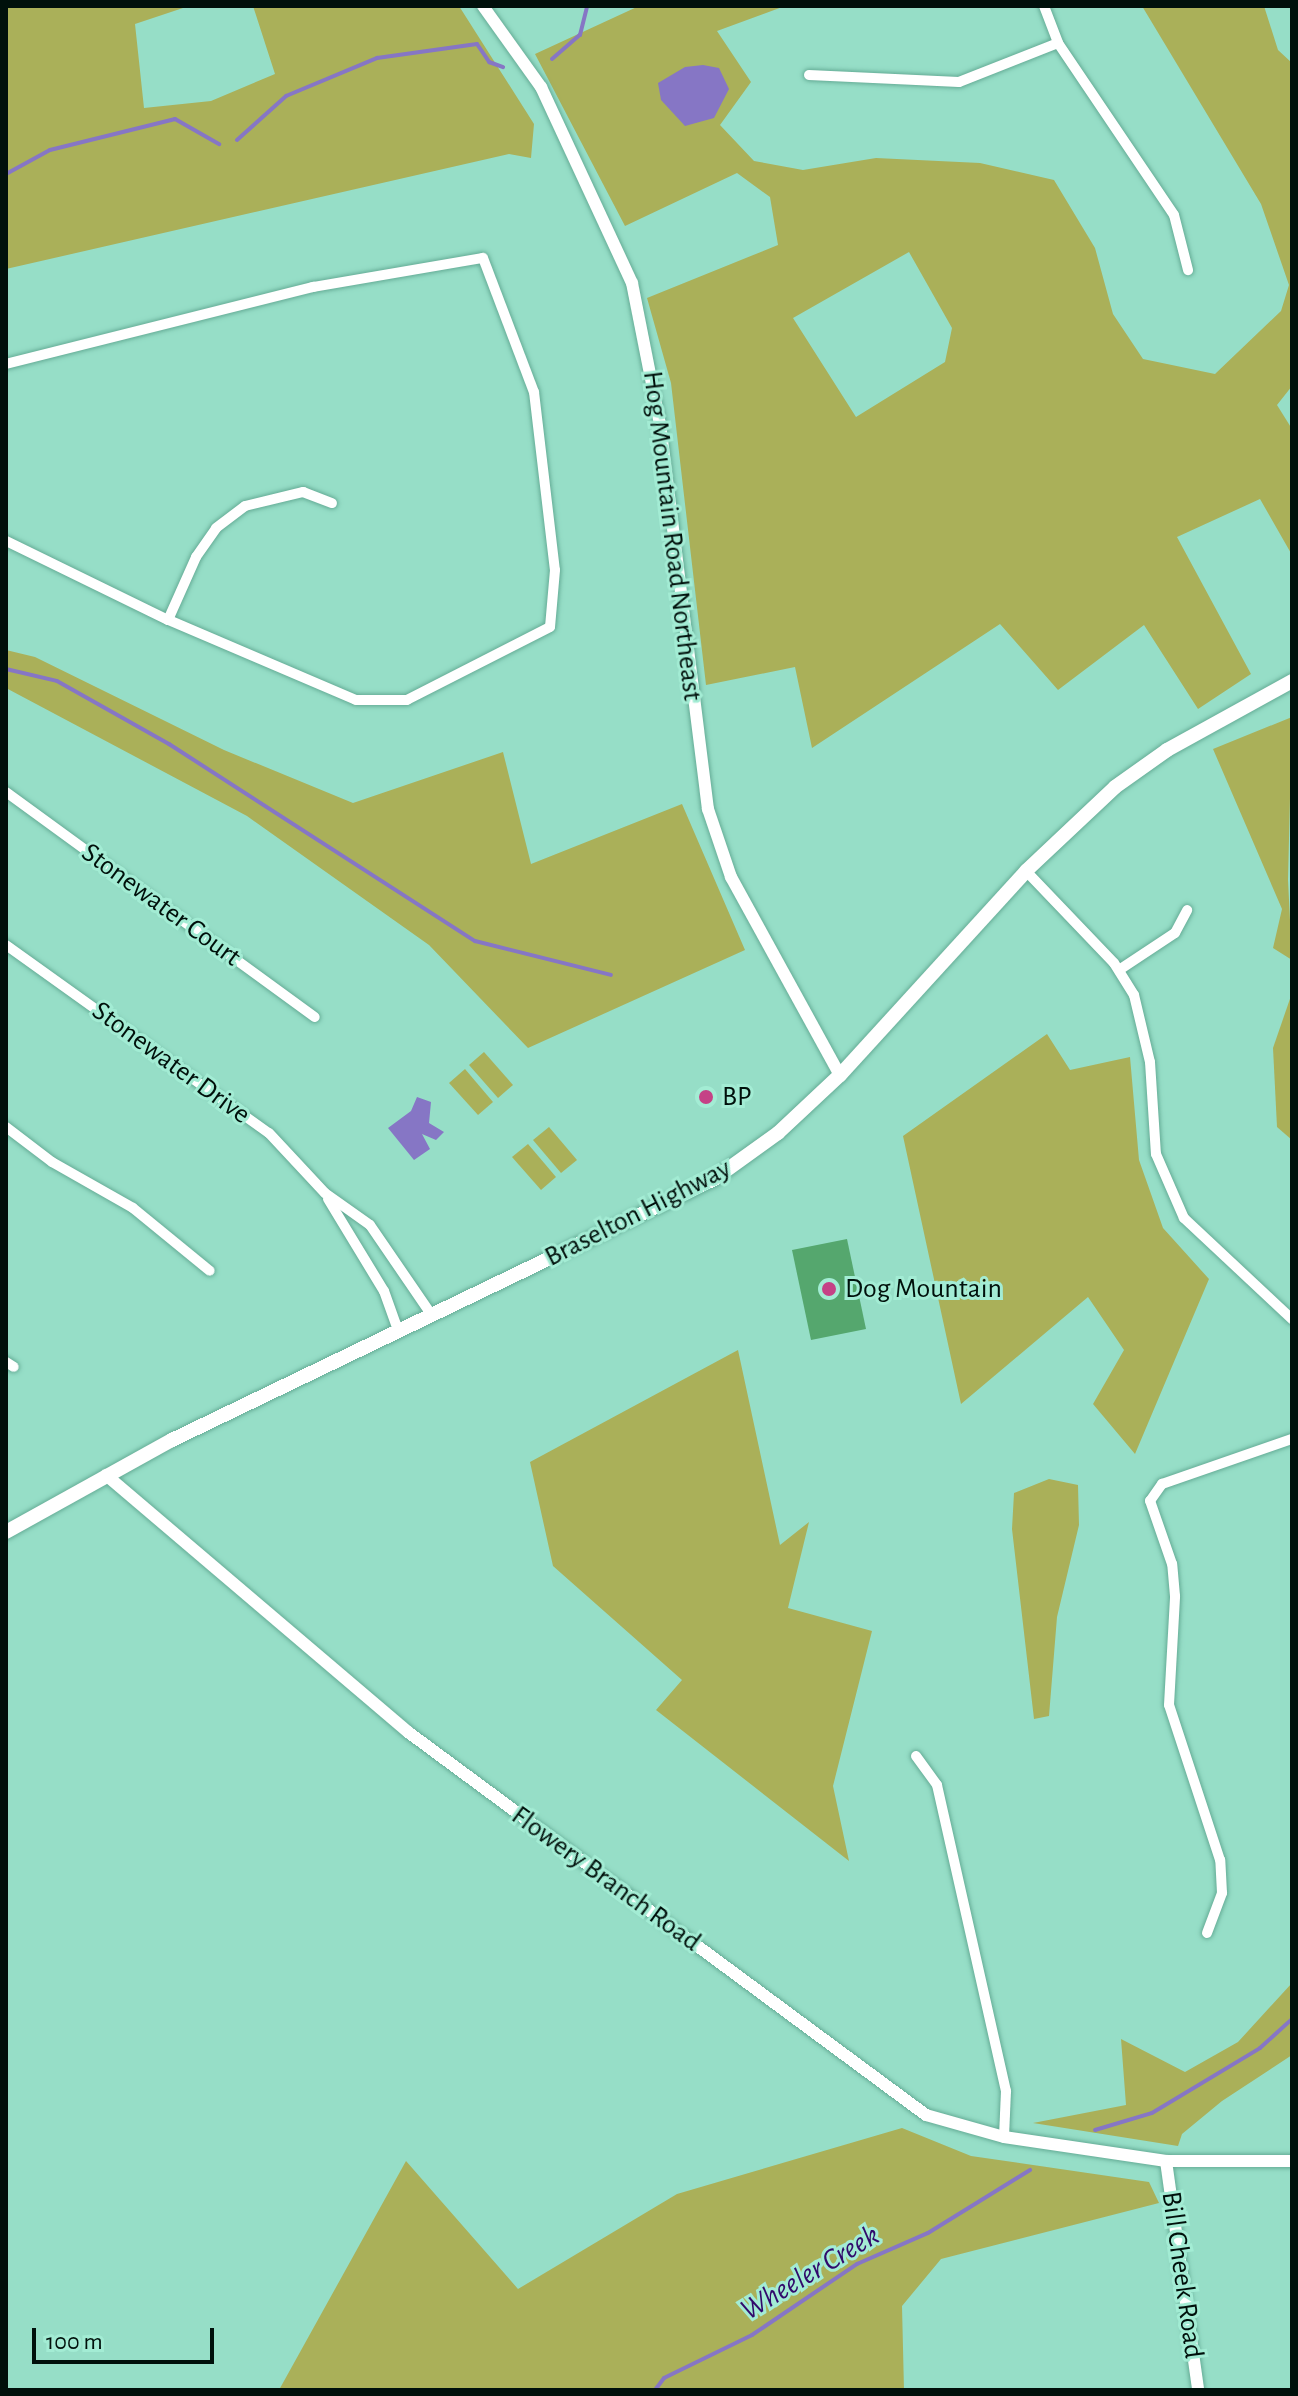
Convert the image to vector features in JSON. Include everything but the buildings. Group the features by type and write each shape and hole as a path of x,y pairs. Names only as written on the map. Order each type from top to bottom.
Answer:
{"main road":[{"name":"Braselton Highway","path":"6,1532 106,1475 398,1330 714,1179 778,1133 840,1075 1026,871 1154,759 1292,681"}],"street":[{"name":"Hog Mountain Road Northeast","path":"483,6 541,87 632,283 660,424 708,809 731,877 840,1075"},
{"path":"1044,6 1058,43 1174,215 1188,270"},
{"path":"809,75 959,82 1058,43"},
{"path":"6,364 313,287 483,258 534,392 555,570 550,627 407,700 378,702 323,690 168,620 6,541"},
{"path":"168,620 196,557 216,528 245,506 303,492 332,503"},
{"name":"Stonewater Court","path":"6,792 315,1017"},
{"path":"1026,871 1119,970 1143,1023 1156,1154 1167,1189 1206,1244 1270,1293 1292,1319"},
{"path":"1119,970 1175,933 1187,910"},
{"name":"Stonewater Drive","path":"6,945 269,1133 325,1193 370,1225 431,1314"},
{"path":"6,1127 52,1162 133,1208 210,1271"},
{"name":"Stonewater Drive","path":"325,1193 384,1291 398,1330"},
{"path":"1207,1933 1222,1893 1220,1860 1169,1705 1175,1596 1172,1564 1150,1501 1162,1484 1292,1439"},
{"name":"Flowery Branch Road","path":"106,1475 408,1732 926,2115 1004,2137 1166,2161 1292,2161"},
{"path":"916,1756 940,1800 1006,2091 1004,2137"},
{"name":"Bill Cheek Road","path":"1166,2161 1198,2390"}],"green space":[{"path":"6,6 189,6 135,24 144,108 211,101 275,74 253,6 459,6 534,124 531,158 509,154 6,269"},
{"path":"639,6 785,6 717,31 751,82 720,125 754,161 803,170 876,158 980,163 1054,180 1095,248 1113,314 1143,359 1215,374 1281,311 1289,285 1261,204 1142,6 1264,6 1278,50 1292,63 1292,386 1277,405 1292,429 1292,555 1260,499 1177,537 1251,674 1198,709 1144,625 1058,690 1000,624 812,748 795,667 706,685 671,383 647,298 778,245 770,197 737,173 625,226 535,54","holes":["909,252 952,328 945,362 856,417 793,318"]},
{"path":"6,650 35,657 224,750 353,803 503,752 531,864 682,804 745,950 528,1048 429,945 247,816 6,688"},
{"path":"1292,717 1288,880 1292,960 1273,948 1282,909 1213,749"},
{"path":"1292,993 1292,1140 1277,1127 1273,1048"},
{"path":"1047,1034 1070,1070 1130,1057 1139,1160 1163,1228 1209,1279 1135,1454 1093,1404 1124,1350 1088,1297 961,1404 903,1136"},
{"path":"484,1052 513,1085 498,1098 469,1065"},
{"path":"465,1069 493,1102 478,1115 449,1083"},
{"path":"549,1127 577,1160 561,1173 533,1140"},
{"path":"528,1144 556,1177 541,1190 512,1157"},
{"path":"738,1350 780,1545 809,1522 788,1608 872,1631 833,1786 849,1861 656,1710 682,1680 553,1566 530,1462"},
{"path":"1049,1479 1078,1485 1079,1525 1057,1617 1049,1716 1034,1719 1012,1529 1014,1493"},
{"path":"1292,1983 1292,2055 1222,2101 1182,2134 1178,2146 1033,2123 1126,2105 1121,2039 1185,2072 1238,2042"},
{"path":"902,2128 971,2156 1149,2182 1159,2203 941,2259 902,2306 904,2390 279,2390 406,2161 518,2289 677,2194"}],"shaded area":[{"path":"703,65 719,68 729,89 714,118 685,126 661,100 658,83 685,67"},
{"path":"417,1097 431,1102 429,1123 444,1132 436,1140 422,1134 430,1149 414,1160 388,1128 411,1111"}],"waterway":[{"path":"552,59 580,35 587,6"},
{"path":"237,140 286,96 377,58 477,44 489,62 503,67"},
{"path":"6,174 50,150 175,119 219,144"},
{"path":"6,669 57,681 169,744 475,941 611,975"},
{"name":"Wheeler Creek","path":"1095,2130 1152,2113 1260,2048 1292,2019"},
{"name":"Wheeler Creek","path":"655,2390 664,2378 752,2335 857,2264 928,2233 1030,2170"}],"place":[{"name":"BP","path":"706,1097"},
{"name":"Dog Mountain","path":"829,1289"}]}
